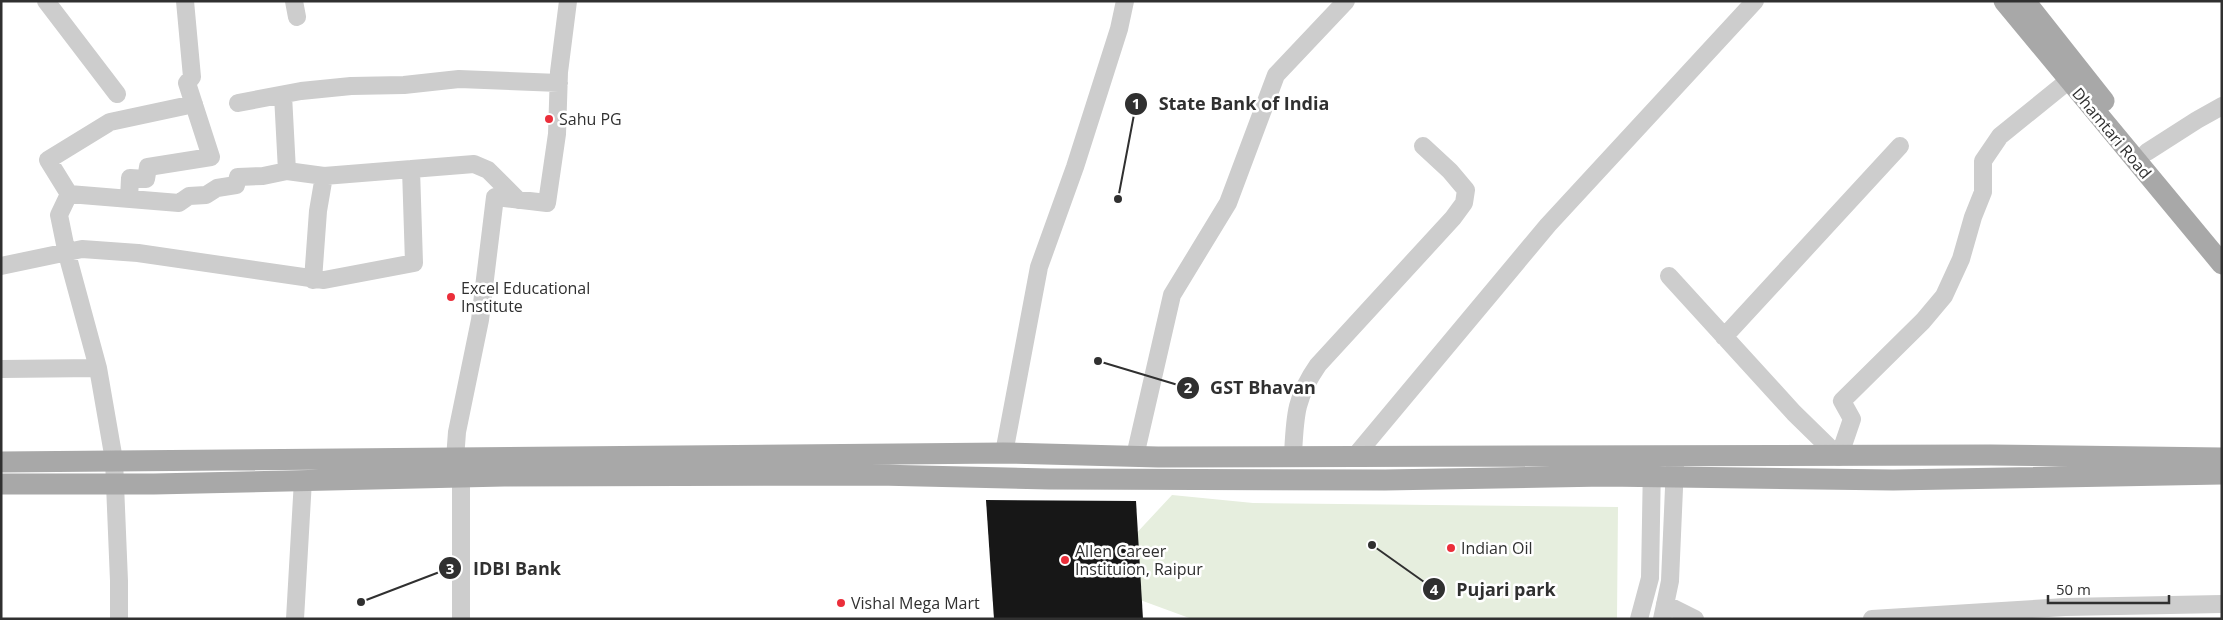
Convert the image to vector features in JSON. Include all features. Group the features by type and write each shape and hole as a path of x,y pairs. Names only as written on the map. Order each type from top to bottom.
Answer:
{"main road":[{"name":"Dhamtari Road","path":"2004,1 2068,81 2222,264"},
{"name":"Dhamtari Road","path":"2025,1 2147,152 2222,241"},
{"path":"1,484 115,484 303,480 458,468 1004,453 1135,456 1356,455 1675,467 1893,480 2222,474"},
{"path":"1675,467 1839,457 1991,455 2222,458"},
{"path":"1,462 114,460 1049,479 1386,480 1651,467"}],"street":[{"path":"46,1 117,94"},
{"path":"129,199 130,178 146,178 148,167 211,157 187,83 192,77 186,1"},
{"path":"461,619 457,432 480,320 495,197 547,203 558,134 559,83 568,1"},
{"path":"1004,453 1039,267 1075,167 1119,29 1125,1"},
{"path":"1135,456 1172,295 1228,203 1276,76 1346,1"},
{"path":"1356,455 1548,225 1755,1"},
{"path":"238,104 283,95 351,86 404,85 459,79 559,83"},
{"path":"1669,276 1794,413 1839,457 1852,419 1842,401 1923,321 1944,296 1960,259 1983,192 1983,161 2000,136 2068,81"},
{"path":"283,95 287,172"},
{"path":"69,194 48,160 110,122 194,104"},
{"path":"2147,152 2222,106"},
{"path":"1293,455 1298,401 1303,386 1318,365 1453,218 1464,203 1466,190 1460,181 1423,146"},
{"path":"1724,337 1900,146"},
{"path":"69,194 179,203 189,196 206,195 217,188 236,185 238,177 263,176 287,172 324,176 474,164 488,170 518,200"},
{"path":"1,266 67,254 82,249 138,253 313,280 370,273 414,263 411,168"},
{"path":"313,280 318,212 324,176"},
{"path":"69,194 59,214 67,254 98,368 114,460 119,619"},
{"path":"1,369 98,368"},
{"path":"1639,619 1650,578 1651,467"},
{"path":"1675,467 1670,581 1664,611 1695,619"},
{"path":"295,619 303,480"},
{"path":"1872,619 2065,607 2222,604"}],"green space":[{"path":"1172,495 1253,503 1618,507 1617,619 1192,619 1091,582"}],"building":[{"name":"Allen Career Instituion, Raipur","path":"986,500 1136,501 1143,619 994,619"}],"place":[{"name":"Sahu PG","path":"549,119"},
{"name":"State Bank of India","path":"1118,199"},
{"name":"Excel Educational Institute","path":"451,297"},
{"name":"GST Bhavan","path":"1098,361"},
{"name":"Pujari park","path":"1372,545"},
{"name":"Indian Oil","path":"1451,548"},
{"name":"Allen Career Instituion, Raipur","path":"1065,560"},
{"name":"IDBI Bank","path":"361,602"},
{"name":"Vishal Mega Mart","path":"841,603"}]}
